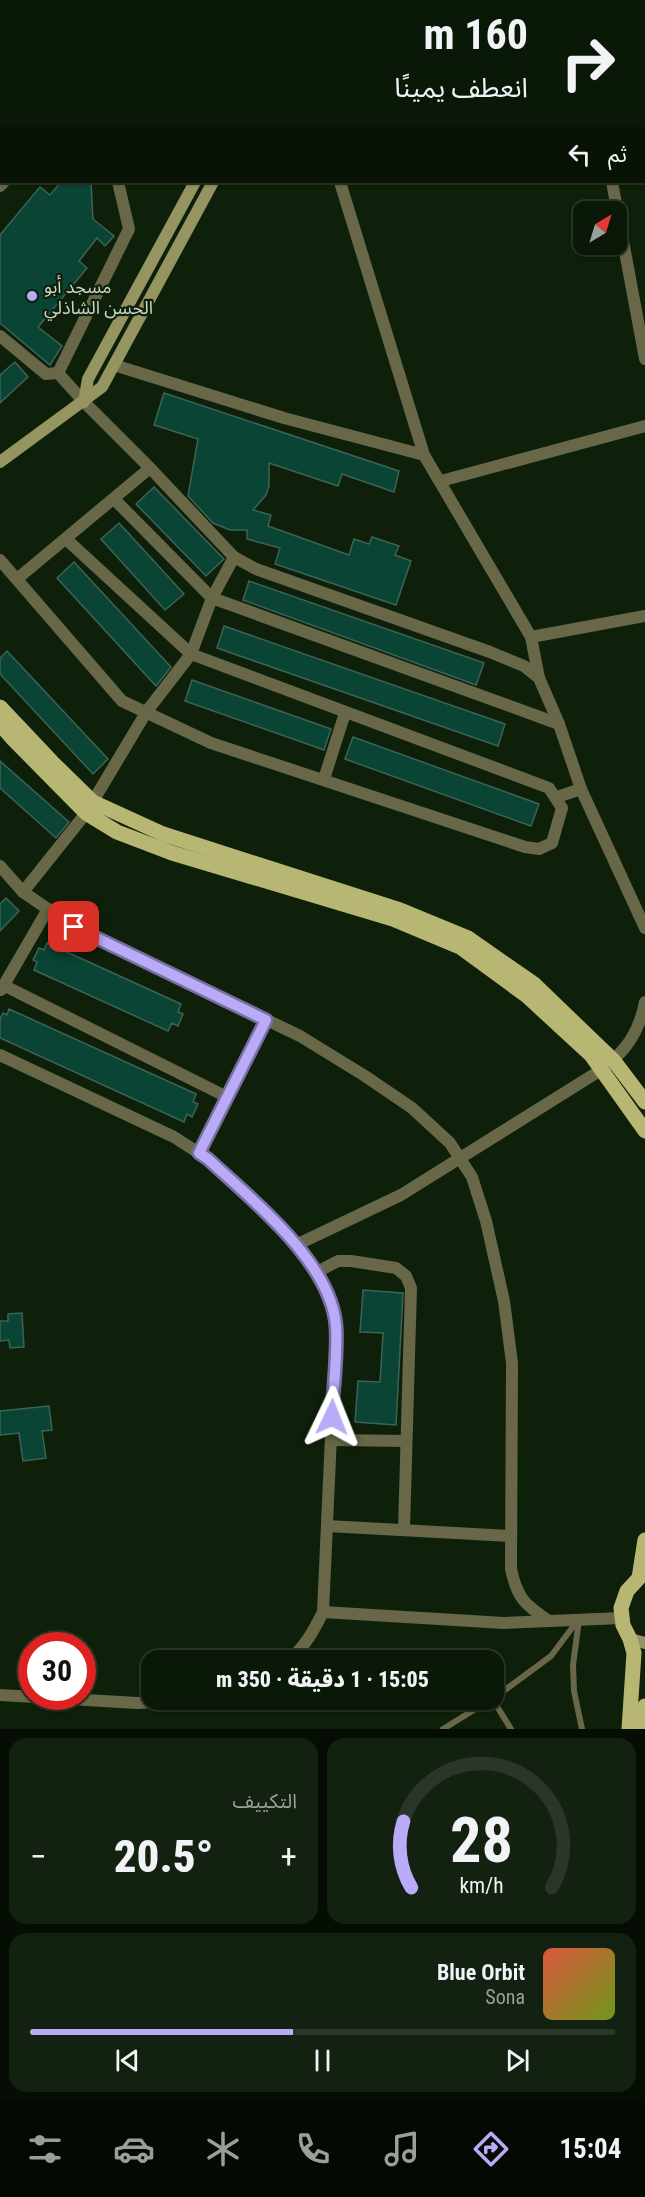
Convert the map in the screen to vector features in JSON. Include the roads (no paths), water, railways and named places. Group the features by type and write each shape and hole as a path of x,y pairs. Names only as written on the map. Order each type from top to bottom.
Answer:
{"main road":[{"path":"84,402 88,379 194,183"},
{"path":"0,462 102,387 212,183"},
{"path":"0,707 52,762 90,807 163,834 400,909 468,938 534,984 614,1060 645,1102"},
{"path":"0,724 13,740 117,832 172,853 393,919 460,947 527,996 591,1055 645,1131"},
{"path":"639,1729 634,1653 638,1641 622,1625 621,1608 627,1591 642,1578 645,1540"},
{"path":"639,1729 645,1706"}],"street":[{"path":"58,373 129,229 118,183"},
{"path":"340,183 424,455 531,637 539,678 559,724 581,789 645,928"},
{"path":"612,183 645,359"},
{"path":"0,336 46,374 58,373"},
{"path":"114,365 284,418 424,455"},
{"path":"58,373 234,557 256,569 490,652 524,666 539,678"},
{"path":"441,482 645,426"},
{"path":"16,579 150,468"},
{"path":"114,499 212,598 559,724"},
{"path":"0,560 122,701 212,743 525,847 539,849 552,843 562,808 549,788 191,654 66,539"},
{"path":"23,892 90,807 147,711 191,654 212,598 234,557"},
{"path":"531,637 645,616"},
{"path":"324,779 345,713"},
{"path":"556,797 581,789"},
{"path":"0,866 23,892 74,927 300,1036 412,1108 450,1143 472,1177 486,1221 504,1301 512,1363 511,1569 515,1587 529,1608 549,1621"},
{"path":"48,909 2,988 227,1097"},
{"path":"296,1245 401,1195 601,1070 614,1060 634,1037 645,1002"},
{"path":"199,1153 266,1020"},
{"path":"0,1055 174,1137 208,1159 257,1204 296,1245 317,1272 330,1298 336,1326 323,1612 301,1650"},
{"path":"317,1272 338,1261 396,1268 405,1276 411,1288 404,1529"},
{"path":"331,1440 406,1441"},
{"path":"327,1526 511,1536"},
{"path":"323,1612 504,1623 622,1618"},
{"path":"0,1695 141,1703"}],"lane":[{"path":"504,1690 551,1656 579,1620"},
{"path":"579,1620 573,1665 574,1691 582,1729"},
{"path":"442,1729 474,1710"},
{"path":"499,1710 511,1729"}],"place":[{"name":"مسجد أبو الحسن الشاذلي","path":"32,296"}]}
